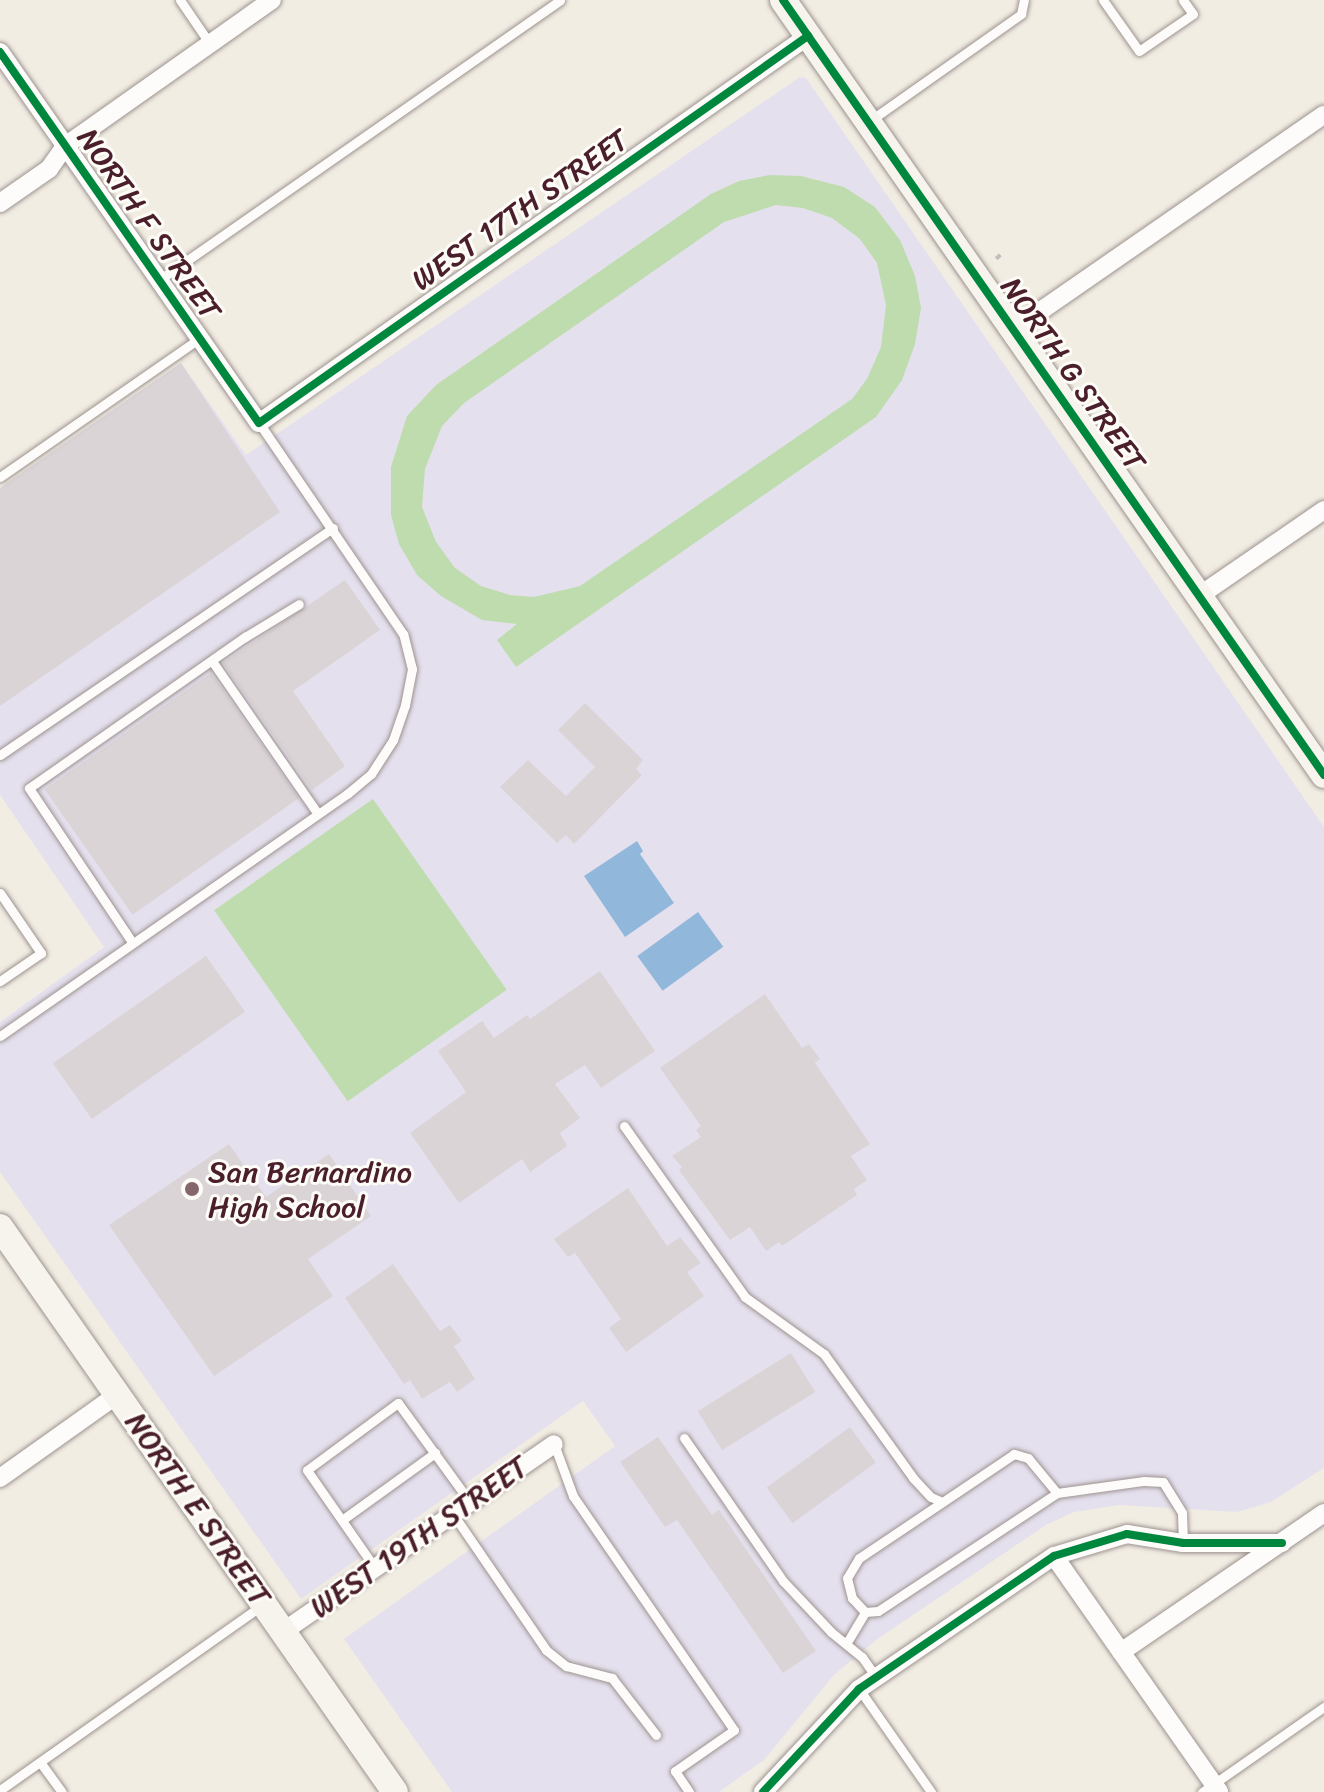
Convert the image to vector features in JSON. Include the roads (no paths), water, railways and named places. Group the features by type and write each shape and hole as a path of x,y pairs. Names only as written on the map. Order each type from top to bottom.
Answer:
{"street":[{"path":"0,203 49,169 65,146 272,0"},
{"name":"NORTH G STREET","path":"783,0 1324,775"},
{"name":"WEST 17TH STREET","path":"259,423 808,36"},
{"name":"NORTH F STREET","path":"0,52 259,423"},
{"path":"1013,330 1324,115"},
{"path":"1199,596 1324,510"},
{"name":"NORTH E STREET","path":"0,1227 395,1792"},
{"path":"0,1478 117,1395"},
{"name":"WEST 19TH STREET","path":"284,1631 554,1444"},
{"path":"1121,1652 1324,1513"},
{"path":"763,1792 859,1689 1054,1556 1127,1534 1183,1543 1282,1543"},
{"path":"1054,1556 1211,1789"}],"lane":[{"path":"180,0 210,44"},
{"path":"159,280 560,0"},
{"path":"868,122 1021,14 1024,0"},
{"path":"1103,0 1139,51 1193,14 1183,0"},
{"path":"0,477 200,338"},
{"path":"0,1036 318,814 371,774 393,740 405,705 412,669 403,634 259,423"},
{"path":"0,755 333,528"},
{"path":"132,942 29,788 299,604"},
{"path":"212,661 318,814"},
{"path":"0,893 41,953 0,981"},
{"path":"624,1126 745,1297 824,1354 913,1478 931,1497 942,1502"},
{"path":"375,1568 307,1470 398,1403 470,1502"},
{"path":"684,1438 783,1581 862,1657 876,1678"},
{"path":"554,1444 573,1496 734,1730 675,1771 689,1792"},
{"path":"342,1520 435,1453"},
{"path":"865,1612 852,1598 847,1578 859,1558 1014,1454 1028,1458 1057,1493"},
{"path":"865,1612 878,1611 1057,1493 1144,1481 1163,1482 1182,1513 1183,1543"},
{"path":"453,1514 546,1650 566,1666 612,1678 656,1735"},
{"path":"3,1790 264,1604"},
{"path":"846,1644 865,1612"},
{"path":"859,1689 931,1792"},
{"path":"1211,1789 1324,1707"},
{"path":"40,1762 56,1790"}],"water":[{"path":"637,841 643,851 640,854 674,903 625,937 584,876"},
{"path":"698,912 723,947 663,991 637,956"}],"place":[{"name":"San Bernardino High School","path":"192,1189"}]}
